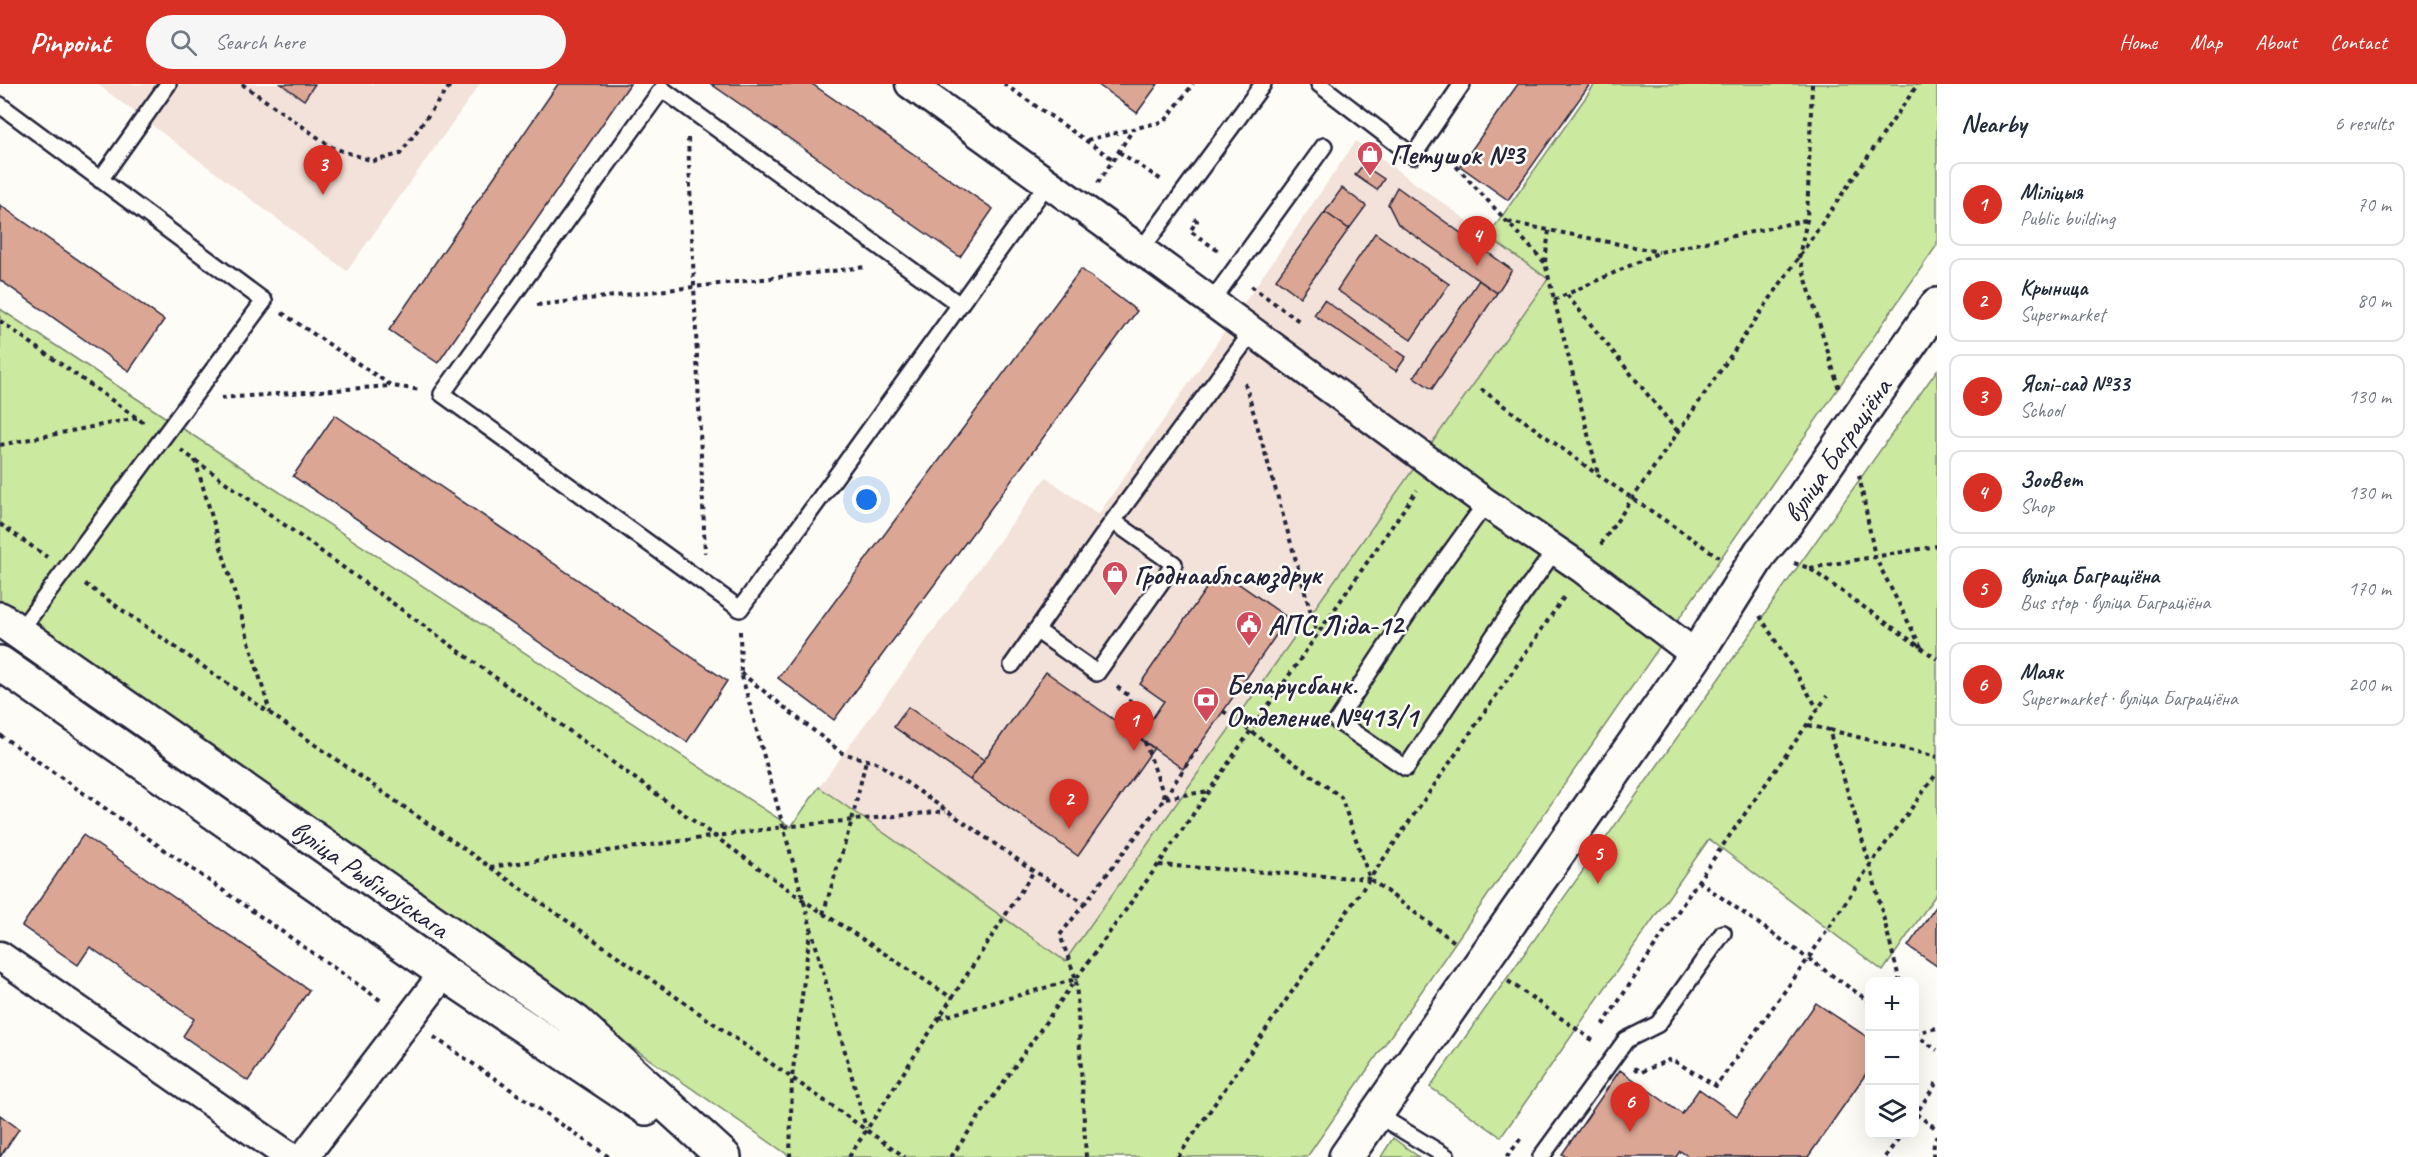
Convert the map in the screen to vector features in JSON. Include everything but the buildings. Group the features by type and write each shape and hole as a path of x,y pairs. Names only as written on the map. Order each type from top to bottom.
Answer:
{"main road":[{"name":"вуліца Баграціёна","path":"1346,1157 1696,655 1761,552 1785,524 1937,305"},
{"name":"вуліца Рыбіноўскага","path":"10,626 576,1022 724,1157"},
{"name":"вуліца Рыбіноўскага","path":"0,663 444,973 719,1157"}],"street":[{"path":"910,84 1212,302 1244,343 1434,465 1583,569 1696,655"},
{"path":"0,956 290,1157"},
{"path":"304,1157 444,973"}],"lane":[{"path":"100,180 168,84"},
{"path":"1141,249 1263,84"},
{"path":"1319,84 1413,156 1462,84"},
{"path":"960,305 662,89 442,394 740,609 960,305 1047,184"},
{"path":"0,105 264,301 65,570 10,626"},
{"path":"1212,302 1324,146"},
{"path":"1012,665 1113,521 1244,343"},
{"path":"1486,503 1426,586 1337,721 1406,768 1495,634 1556,550"},
{"path":"1036,630 1097,673 1174,564 1113,521"},
{"path":"1541,1157 1626,1040 1658,1024 1723,933"},
{"path":"1376,1114 1447,1157"}],"path":[{"path":"242,84 333,148 373,161 400,154 451,84"},
{"path":"1004,84 1114,160"},
{"path":"1012,84 1012,90"},
{"path":"1086,141 1165,121 1193,84"},
{"path":"1812,84 1807,220 1800,256 1851,429 1875,557 1921,647"},
{"path":"1178,1157 1918,84"},
{"path":"686,107 707,585"},
{"path":"1097,185 1134,128"},
{"path":"1427,135 1545,263"},
{"path":"1119,152 1164,181"},
{"path":"1160,187 1170,172"},
{"path":"1554,300 1660,252 1807,220"},
{"path":"1507,222 1660,252"},
{"path":"1549,230 1545,263 1598,475"},
{"path":"504,309 901,262"},
{"path":"1567,295 1678,432"},
{"path":"264,301 392,386"},
{"path":"0,321 164,437 803,900 952,998"},
{"path":"1244,343 1317,634"},
{"path":"191,400 392,386 442,394"},
{"path":"1481,390 1598,475 1727,562 1818,710"},
{"path":"0,445 137,418"},
{"path":"194,459 270,713"},
{"path":"951,1157 1158,865 1434,465"},
{"path":"0,524 905,1157"},
{"path":"1809,568 1937,546"},
{"path":"1761,552 1809,568 1937,659"},
{"path":"740,609 741,673 866,1130"},
{"path":"741,673 842,753 878,763 1034,871 1085,903"},
{"path":"1097,673 1128,695 1165,798"},
{"path":"1587,1050 1698,881 1827,696"},
{"path":"1223,711 1341,797 1370,879"},
{"path":"1808,725 1937,758"},
{"path":"1829,730 1899,977"},
{"path":"0,735 609,1157"},
{"path":"1086,1157 1076,978 1060,935 1165,798 1197,749"},
{"path":"823,914 852,820 866,760"},
{"path":"1158,865 1370,879 1482,962 1593,1041 1641,1072 1671,1059 1716,1086 1809,959 1869,865 1937,773"},
{"path":"1165,798 1209,791"},
{"path":"490,867 783,827 946,811"},
{"path":"849,1157 1034,871"},
{"path":"1698,881 1865,999"},
{"path":"790,1157 792,1078 810,927"},
{"path":"939,1018 1076,978"},
{"path":"1919,1033 1937,1028"},
{"path":"1919,1037 1937,1050"},
{"path":"1919,1109 1937,1082"},
{"path":"1919,1118 1937,1129"},
{"path":"1508,1157 1527,1130"},
{"path":"1933,1157 1934,1142 1937,1136"},
{"path":"1886,1157 1899,1139"}],"shaded area":[{"path":"97,84 480,84 347,271"},
{"path":"1356,141 1548,278 1065,961 819,787 1046,477 1098,515"}],"green space":[{"path":"1595,84 1937,84 1937,245 1307,1157 791,1157 0,611 0,309 791,827 819,787 1065,961 1548,279 1488,236"},
{"path":"1937,370 1937,893 1883,971 1709,839 1501,1137 1430,1087"},
{"path":"1393,1138 1419,1157 1381,1157"}],"place":[{"name":"Петушок №3","path":"1370,177"},
{"name":"Яслі-сад №33","path":"323,195"},
{"name":"ЗооВет","path":"1477,266"},
{"name":"Гроднааблсаюздрук","path":"1115,597"},
{"name":"АПС Ліда-12","path":"1249,647"},
{"name":"Беларусбанк. Отделение №413/1","path":"1206,723"},
{"name":"Міліцыя","path":"1134,751"},
{"name":"Крыница","path":"1069,829"},
{"name":"вуліца Баграціёна","path":"1598,884"},
{"name":"Маяк","path":"1630,1132"}]}
